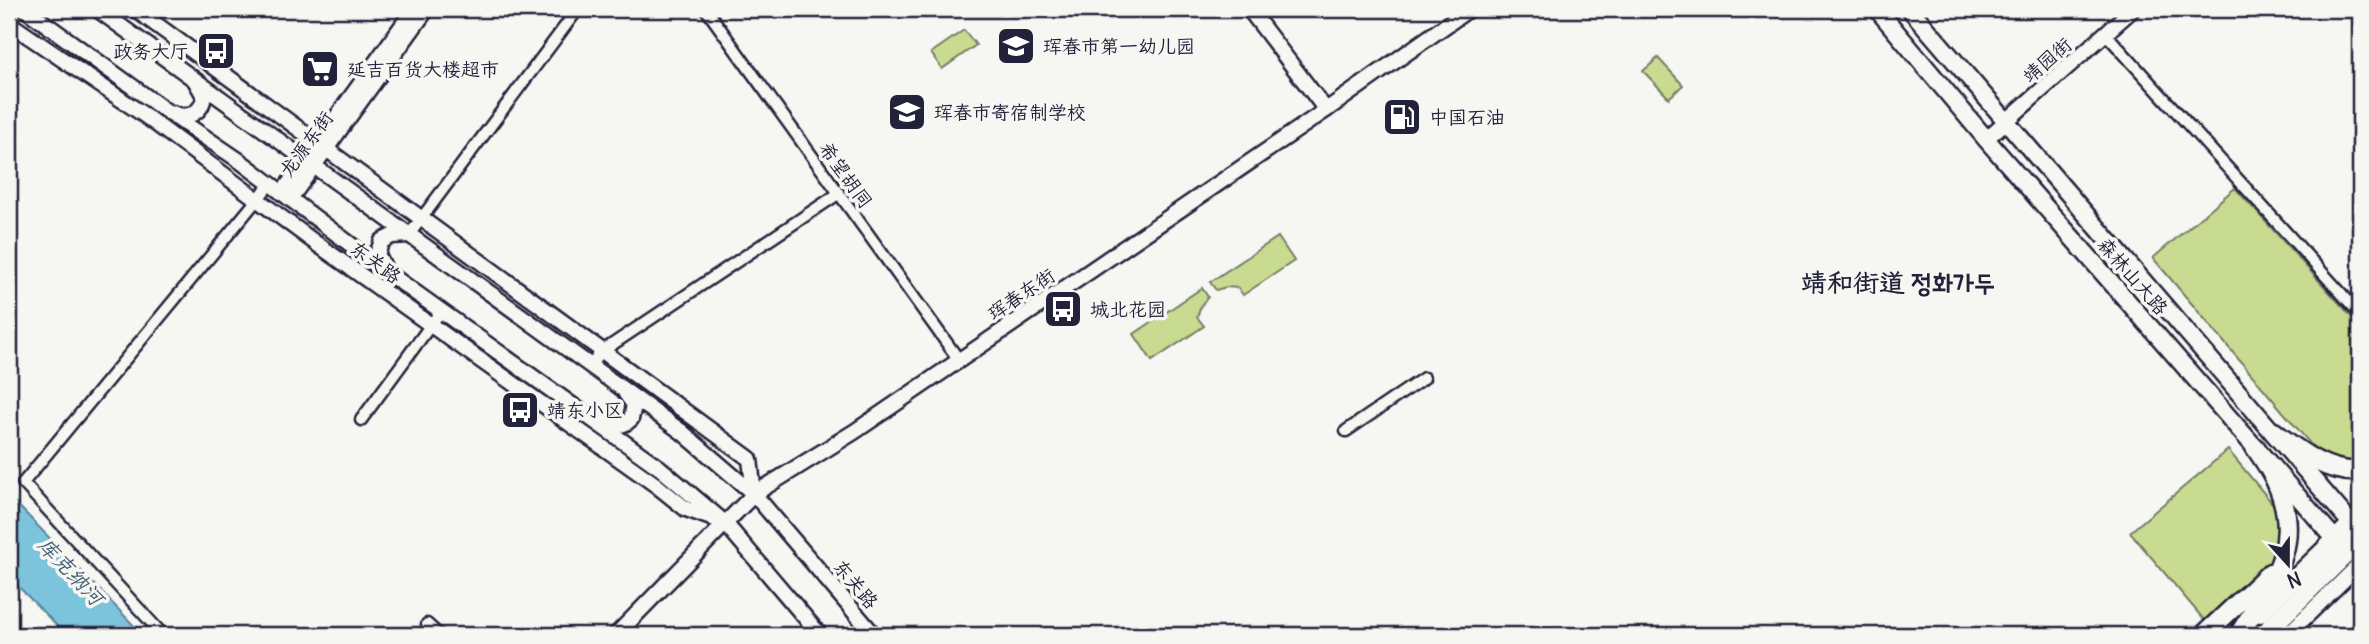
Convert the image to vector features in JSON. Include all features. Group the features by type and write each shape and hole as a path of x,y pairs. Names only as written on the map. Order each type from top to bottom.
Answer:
{"highway":[{"path":"2274,432 2316,461 2340,470 2360,471"},
{"path":"2239,634 2271,583 2287,542 2287,516 2277,482 2255,447"},
{"path":"2239,634 2350,557 2358,524"},
{"path":"2263,635 2350,557 2360,540"},
{"path":"2204,634 2280,564"}],"main road":[{"name":"东关路","path":"25,9 660,468 725,523 820,635"},
{"name":"东关路","path":"97,9 682,432 754,494 874,635"},
{"path":"135,9 750,459 754,494"},
{"name":"龙源东街","path":"322,146 414,9"},
{"name":"龙源东街","path":"281,192 309,163 427,9"},
{"path":"1248,9 1326,110"},
{"name":"珲春东街","path":"615,635 754,494 854,432 1326,110 1469,9"},
{"name":"森林山大路","path":"1877,9 1986,139 2350,557"},
{"name":"森林山大路","path":"1910,9 2274,432 2358,524"},
{"name":"靖园街","path":"1986,139 2133,9"},
{"name":"东关路","path":"9,23 144,115 686,509 725,523"},
{"path":"162,108 179,116 191,116 201,108 204,96 200,85 192,77"},
{"path":"395,278 380,263 377,249 387,238 410,236"},
{"path":"588,416 617,426 627,423 633,414 634,405 618,385"},
{"path":"2287,635 2350,557"}],"street":[{"path":"410,236 578,9"},
{"name":"希望胡同","path":"706,9 959,360"},
{"path":"2106,34 2360,314"},
{"path":"163,635 23,483 258,199 281,192"},
{"path":"590,366 603,351 838,194"},
{"path":"361,420 441,311"},
{"path":"1346,431 1424,378"},
{"path":"427,624 439,635"}],"green space":[{"path":"964,30 976,45 942,69 931,53"},
{"path":"1658,58 1683,85 1669,98 1643,71"},
{"path":"2235,188 2360,326 2360,463 2335,459 2312,446 2153,258"},
{"path":"1278,237 1294,261 1243,295 1238,288 1216,290 1210,282"},
{"path":"1202,288 1208,297 1197,317 1204,326 1152,361 1134,334"},
{"path":"2228,450 2278,510 2283,534 2275,562 2205,621 2130,532"}],"water":[{"name":"库克纳河","path":"9,496 143,635 66,635 9,577"}],"place":[{"name":"珲春市第一幼儿园","path":"1016,46"},
{"name":"政务大厅","path":"216,51"},
{"name":"延吉百货大楼超市","path":"320,69"},
{"name":"珲春市寄宿制学校","path":"907,112"},
{"name":"中国石油","path":"1402,117"},
{"name":"城北花园","path":"1063,309"},
{"name":"靖东小区","path":"520,410"}],"district":[{"name":"靖和街道 정화가두","path":"1898,282"}]}
